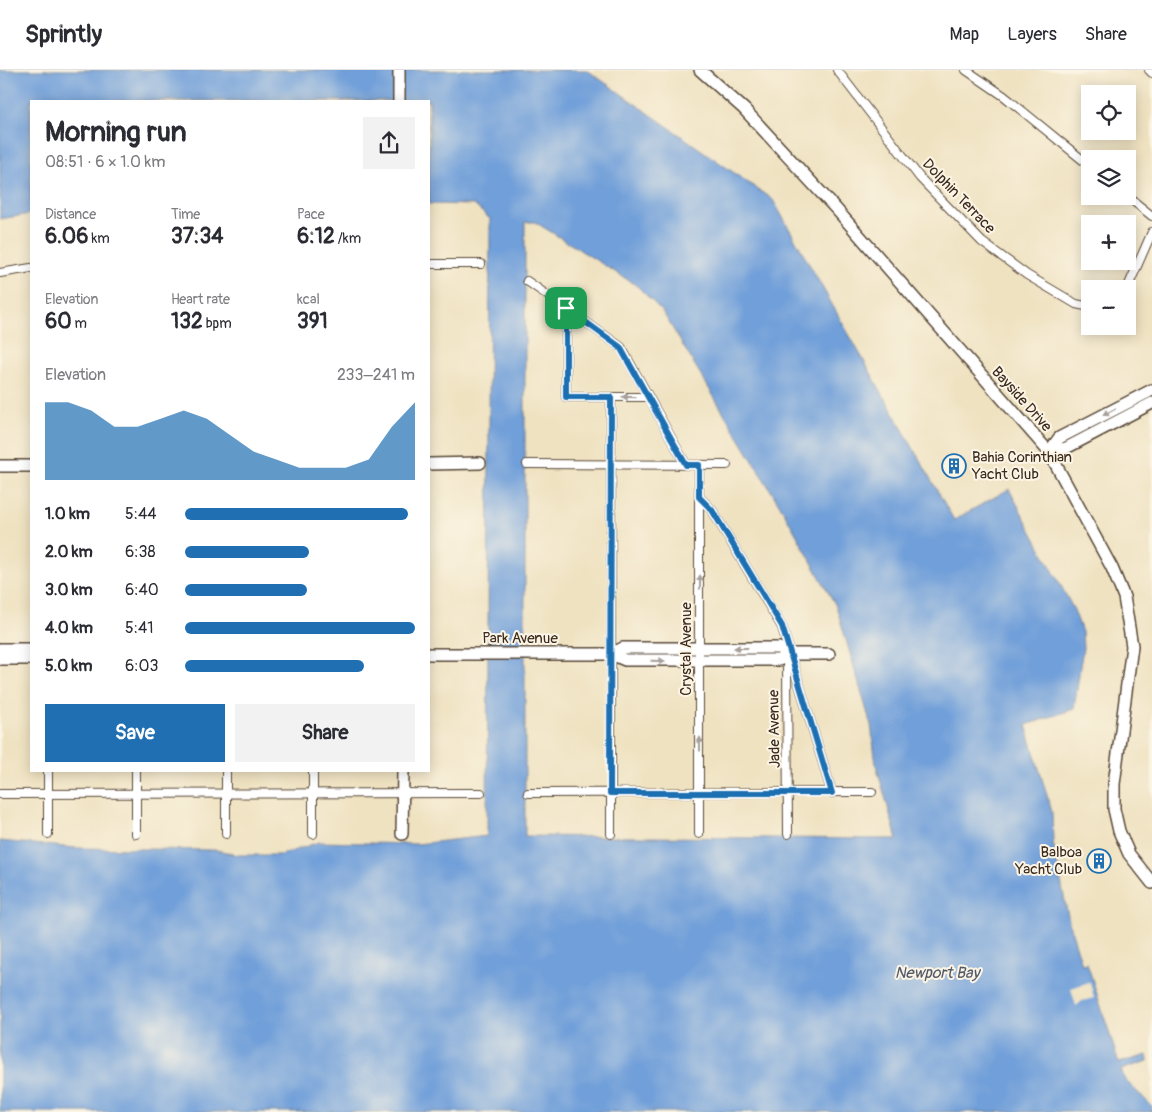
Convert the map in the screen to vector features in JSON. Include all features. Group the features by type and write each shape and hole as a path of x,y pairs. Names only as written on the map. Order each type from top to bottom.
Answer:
{"street":[{"path":"400,70 400,100"},
{"name":"Bayside Drive","path":"700,70 744,109 830,202 1049,452 1112,568 1124,597 1132,646 1115,777 1114,809 1119,831 1129,854 1152,883"},
{"name":"Dolphin Terrace","path":"837,70 920,178 982,242 1027,275 1068,300 1081,305"},
{"path":"966,70 1004,96 1081,159"},
{"path":"1136,203 1152,216"},
{"path":"1131,280 1152,232"},
{"path":"430,264 481,264"},
{"path":"0,273 30,268"},
{"path":"527,281 620,347 686,465"},
{"path":"566,308 566,397 647,398"},
{"path":"1049,452 1059,438 1152,390"},
{"path":"611,397 611,834"},
{"path":"1049,452 1066,448 1152,403"},
{"path":"430,464 480,463"},
{"path":"527,464 727,465"},
{"name":"Crystal Avenue","path":"699,465 699,834"},
{"path":"0,466 30,466"},
{"path":"699,497 712,510 782,626 832,793"},
{"name":"Park Avenue","path":"611,654 623,648 779,648 789,654 829,654"},
{"path":"0,649 30,649"},
{"name":"Park Avenue","path":"430,654 611,654 624,660 700,661 779,660 789,654"},
{"name":"Jade Avenue","path":"788,834 789,654"},
{"path":"0,659 30,660"},
{"path":"48,772 48,834"},
{"path":"136,772 136,834"},
{"path":"226,772 226,834"},
{"path":"313,772 313,834"},
{"path":"402,834 403,772"},
{"path":"528,793 872,792"},
{"path":"0,794 481,793"}],"water":[{"name":"Newport Bay","path":"0,70 587,70 773,200 954,520 1009,489 1074,610 1082,632 1083,648 1074,709 1026,725 1052,812 1053,842 1070,926 1082,964 1087,963 1119,1063 1147,1055 1148,1061 1121,1070 1125,1080 1152,1106 1152,1112 0,1112 0,841 76,848 217,850 238,855 281,855 319,842 417,844 487,836 490,219 474,205 430,204 430,100 30,100 30,214 0,219","holes":["525,222 535,222 636,285 662,311 785,514 836,606 871,725 876,765 897,839 525,836"]}],"pier":[{"path":"1090,982 1094,998 1082,1001 1076,1006 1071,988"}],"place":[{"name":"Bahia Corinthian Yacht Club","path":"954,466"},
{"name":"Balboa Yacht Club","path":"1099,861"}],"route":[{"path":"566,308 620,347 686,465 699,465 699,497 712,510 744,566 782,626 832,793 610,793 611,397 566,397 566,308"}]}
